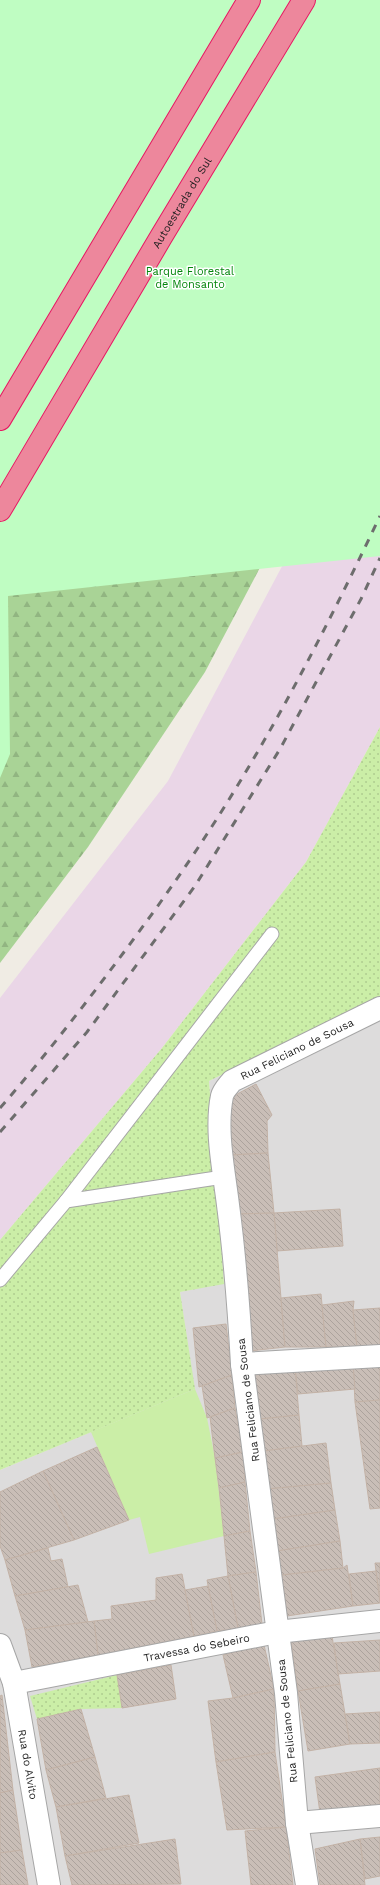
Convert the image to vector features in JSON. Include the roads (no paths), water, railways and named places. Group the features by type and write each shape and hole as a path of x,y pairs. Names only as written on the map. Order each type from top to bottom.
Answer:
{"highway":[{"path":"0,419 249,0"},
{"name":"Autoestrada do Sul","path":"0,510 160,237 304,0"}],"street":[{"name":"Rua Feliciano de Sousa","path":"307,1885 298,1823 286,1693 242,1364 240,1324 229,1212 223,1178 220,1111 222,1094 232,1081 380,1008"},
{"path":"242,1364 380,1356"},
{"name":"Travessa do Sebeiro","path":"14,1683 277,1632 380,1621"},
{"name":"Rua do Alvito","path":"0,1645 14,1683 49,1885"},
{"path":"298,1823 380,1816"}],"lane":[{"path":"0,1280 66,1201 272,934"},
{"path":"66,1201 223,1178"}],"railway":[{"path":"0,1108 26,1078 100,984 155,910 207,834 255,757 299,678 380,516"},
{"path":"0,1132 87,1032 195,886 280,749 361,599 380,558"}],"park label":[{"name":"Parque Florestal de Monsanto","path":"190,277"}]}
